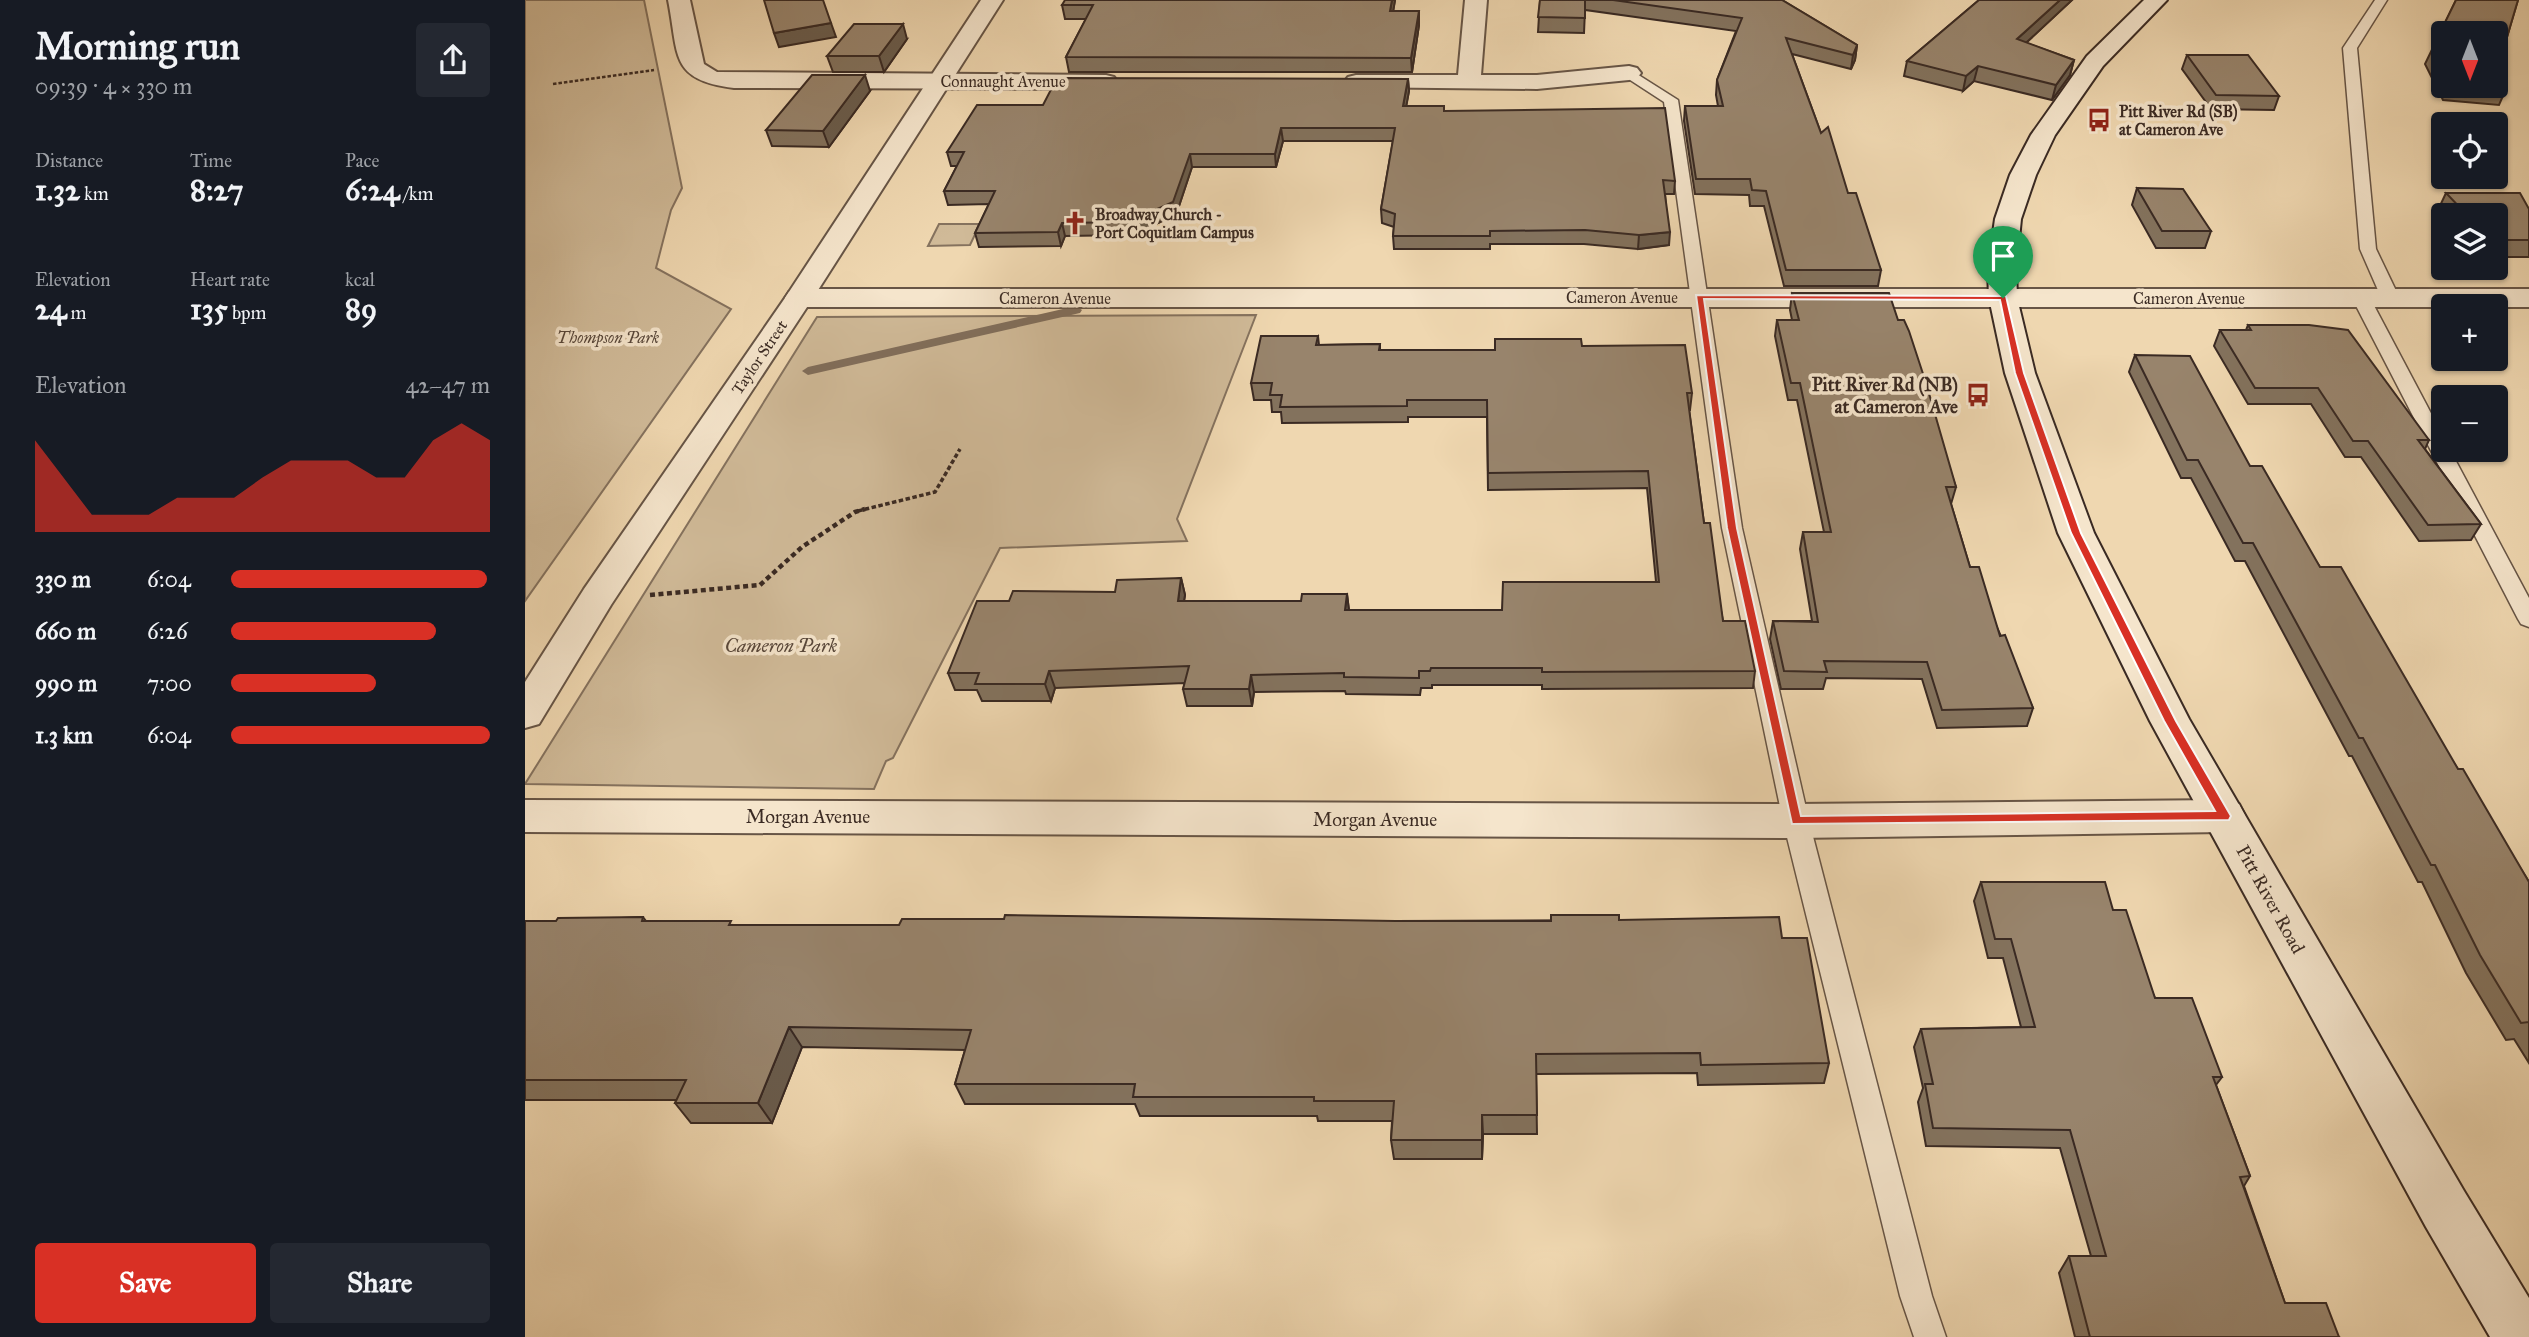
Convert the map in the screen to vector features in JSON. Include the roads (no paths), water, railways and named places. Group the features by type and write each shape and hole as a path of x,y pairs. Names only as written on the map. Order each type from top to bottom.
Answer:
{"street":[{"name":"Connaught Avenue","path":"679,0 693,65 698,72 712,78 734,81 1134,82"},
{"name":"Taylor Street","path":"525,714 597,598 799,298 992,0"},
{"path":"1469,82 1476,0"},
{"name":"Pitt River Road","path":"2156,0 2095,61 2043,135 2023,175 2008,219 2002,269 2003,298 2020,373 2076,533 2170,721 2438,1197 2521,1337"},
{"path":"1335,82 1564,81 1629,73"},
{"name":"Cameron Avenue","path":"799,298 2529,298"},
{"name":"Morgan Avenue","path":"525,816 1796,821 2224,816"}],"lane":[{"path":"2381,0 2350,48 2368,249 2390,297"},
{"path":"1629,73 1671,100 1732,528 1796,821 1916,1296 1930,1337"},
{"path":"2361,298 2529,618"}],"waterway":[{"path":"808,371 1076,310"}],"place":[{"name":"Pitt River Rd (SB) at Cameron Ave","path":"2099,120"},
{"name":"Broadway Church - Port Coquitlam Campus","path":"1075,223"},
{"name":"Pitt River Rd (NB) at Cameron Ave","path":"1978,395"}],"park label":[{"name":"Thompson Park","path":"608,337"},
{"name":"Cameron Park","path":"781,645"}]}
